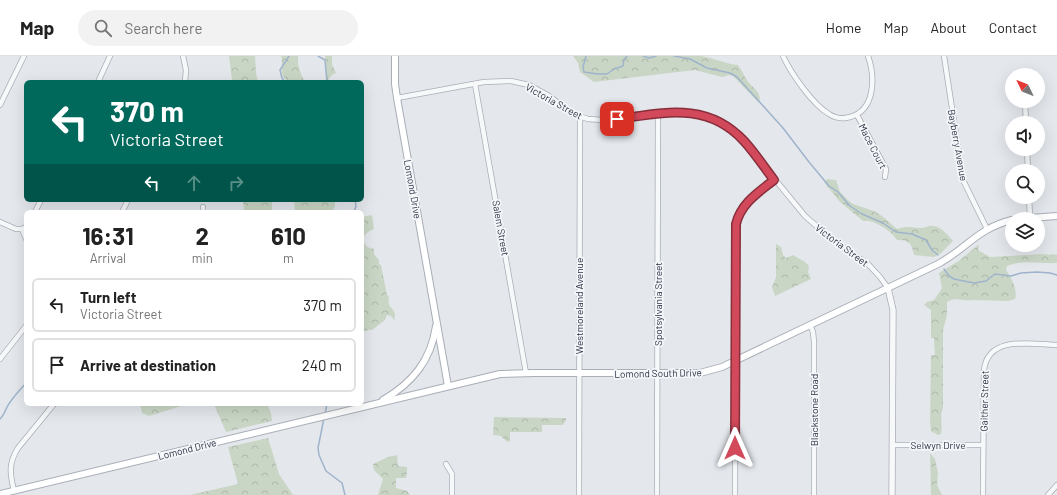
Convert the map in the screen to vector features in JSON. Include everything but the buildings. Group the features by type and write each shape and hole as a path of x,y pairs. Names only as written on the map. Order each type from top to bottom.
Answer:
{"main road":[{"name":"Lomond Drive","path":"0,494 14,493 448,386 397,98 395,84 395,56"},
{"path":"1045,216 1057,216"},
{"name":"Lomond South Drive","path":"448,386 500,374 708,372 736,361 940,263 952,256 977,235 987,229 1005,223"},
{"name":"Lomond Drive","path":"373,404 401,389 416,374 428,352 433,338 436,321"}],"street":[{"path":"0,105 24,56"},
{"path":"99,80 110,56"},
{"path":"183,56 186,70 185,80"},
{"path":"783,56 798,82 825,111 841,118 852,117 864,108 868,102 872,88 872,69 868,56"},
{"name":"Bayberry Avenue","path":"944,56 963,180 987,229"},
{"name":"Victoria Street","path":"397,98 475,84 511,81 529,85 549,96 573,114 580,117 603,120 658,113 679,112 696,114 708,117 724,125 744,141 774,180 814,225 835,242 868,264 888,288 893,310 892,495"},
{"name":"Salem Street","path":"475,84 526,373"},
{"name":"Spotsylvania Street","path":"657,495 658,113"},
{"name":"Mace Court","path":"857,114 886,169 885,177"},
{"name":"Westmoreland Avenue","path":"579,495 580,117"},
{"path":"735,495 736,230 738,219 746,204 774,180"},
{"path":"0,222 16,229 24,228"},
{"name":"Blackstone Road","path":"810,325 813,332 814,342 814,495"},
{"path":"0,359 24,329"},
{"name":"Gaither Street","path":"982,495 985,363 989,356 999,347 1008,344 1057,345"},
{"path":"14,493 10,471 13,458 18,448 52,406"},
{"name":"Selwyn Drive","path":"893,445 983,445"},
{"path":"446,464 452,474 452,495"},
{"path":"1048,495 1057,484"}],"green space":[{"path":"229,56 255,56 258,80 232,80"},
{"path":"281,56 298,56 298,63 304,80 285,79 282,72"},
{"path":"325,56 332,56 332,64 336,73 327,80"},
{"path":"573,56 701,56 711,58 738,65 747,80 760,96 760,99 759,103 733,76 729,75 722,77 695,70 594,82 580,72 578,63"},
{"path":"827,179 836,180 840,192 853,204 874,211 897,229 904,227 922,228 934,226 942,230 953,241 941,253 934,257 914,255 911,245 907,241 897,240 891,233 877,224 863,221 839,201 824,182"},
{"path":"243,202 272,202 272,210 244,210"},
{"path":"294,202 335,202 333,210 295,210"},
{"path":"372,215 374,229 365,234 364,238 364,217"},
{"path":"364,242 367,247 374,249 374,254 379,260 387,295 389,297 389,306 395,314 395,321 391,316 387,315 385,320 372,330 364,332"},
{"path":"776,244 781,247 783,255 786,258 793,255 809,266 808,272 811,279 775,296 772,287 776,277"},
{"path":"978,245 978,250 990,257 1052,254 1057,255 1057,263 1026,262 1007,266 1006,270 1012,280 1016,292 1015,299 1008,301 953,299 947,302 947,315 943,330 943,408 941,414 941,434 938,435 931,431 931,355 935,355 934,338 931,338 931,310 924,305 927,302 934,300 942,288 939,273 960,260"},
{"path":"140,406 182,406 149,416 142,413"},
{"path":"215,406 268,406 272,421 226,432"},
{"path":"494,417 566,418 566,420 563,425 542,425 542,432 510,432 510,442 506,441 501,436 493,435"},
{"path":"268,438 279,474 293,495 190,495 238,484 228,447"},
{"path":"930,453 935,459 938,473 937,485 942,495 931,495"},
{"path":"397,455 398,466 407,467 407,473 406,478 396,478 396,488 407,491 410,495 378,495 383,479 374,470 373,464 388,457"}],"waterway":[{"path":"284,80 280,70 289,56"},
{"path":"318,56 325,60 327,80"},
{"path":"586,56 583,67 584,72 598,74 607,74 614,69 623,66 624,60 627,56"},
{"path":"643,56 649,58 656,56"},
{"path":"674,56 690,59 707,68 730,73 737,77 783,128 829,186 838,192 850,206 862,214 883,223 896,232 912,234 926,240 932,250 938,255"},
{"path":"355,202 355,210"},
{"path":"944,269 949,276 954,279 974,283 986,281 995,274 1011,276 1021,273 1037,272 1057,275"},
{"path":"0,419 11,401 24,385"},
{"path":"325,414 327,406"},
{"path":"324,418 318,448 319,455 326,471 342,483 345,495"}],"route":[{"path":"617,119 674,112 684,112 708,117 724,125 741,138 774,180 749,200 741,211 736,224 735,448"}]}
